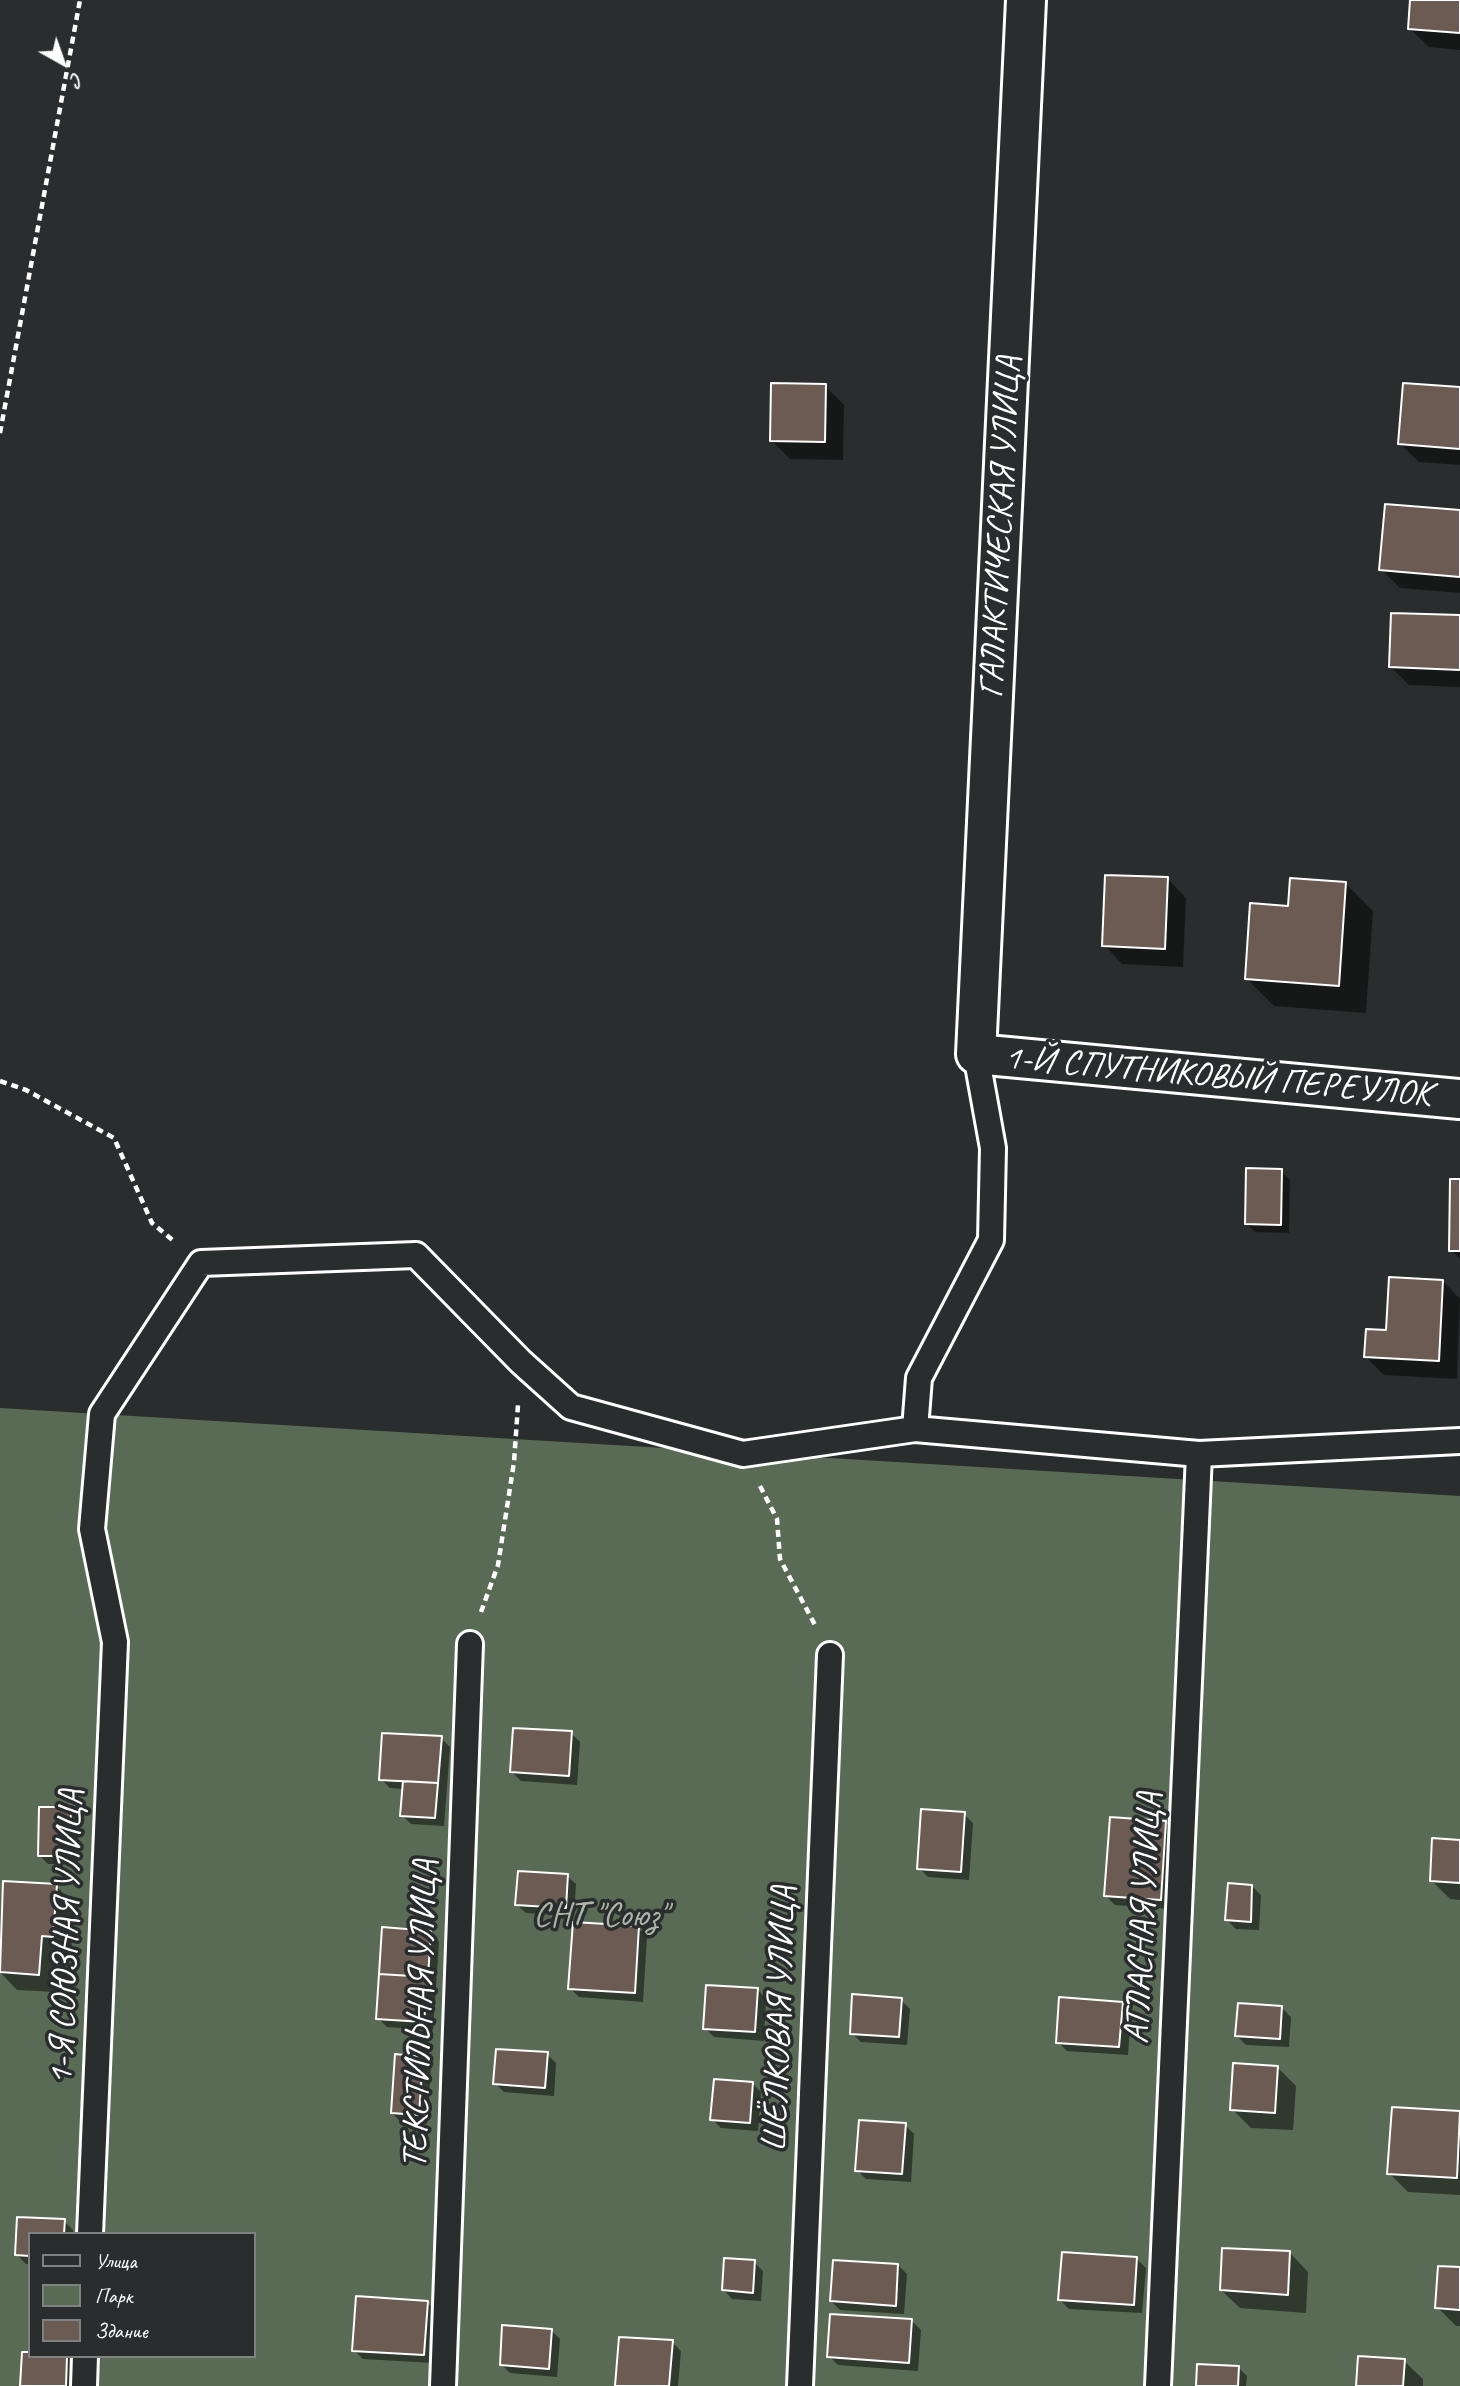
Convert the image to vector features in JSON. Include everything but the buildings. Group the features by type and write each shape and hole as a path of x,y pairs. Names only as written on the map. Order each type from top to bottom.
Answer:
{"street":[{"name":"ГАЛАКТИЧЕСКАЯ УЛИЦА","path":"976,1054 1026,0"},
{"name":"1-Й СПУТНИКОВЫЙ ПЕРЕУЛОК","path":"976,1054 1460,1099"}],"lane":[{"path":"915,1429 919,1378 990,1240 993,1148 976,1054"},
{"path":"201,1263 416,1255 521,1362 571,1407 743,1454 915,1429 1199,1454 1460,1441"},
{"name":"1-Я СОЮЗНАЯ УЛИЦА","path":"90,2232 115,1642 93,1529 102,1414 201,1263"},
{"name":"АТЛАСНАЯ УЛИЦА","path":"1158,2386 1199,1454"},
{"name":"ТЕКСТИЛЬНАЯ УЛИЦА","path":"443,2386 470,1644"},
{"name":"ШЁЛКОВАЯ УЛИЦА","path":"800,2386 830,1655"},
{"path":"84,2386 85,2358"}],"path":[{"path":"0,433 80,0"},
{"path":"0,1081 26,1090 114,1138 152,1223 201,1263"},
{"path":"470,1644 498,1565 514,1462 521,1362"},
{"path":"743,1454 777,1519 780,1559 830,1655"}],"green space":[{"name":"СНТ \"Союз\"","path":"0,1408 1460,1496 1460,2386 0,2386"}]}
